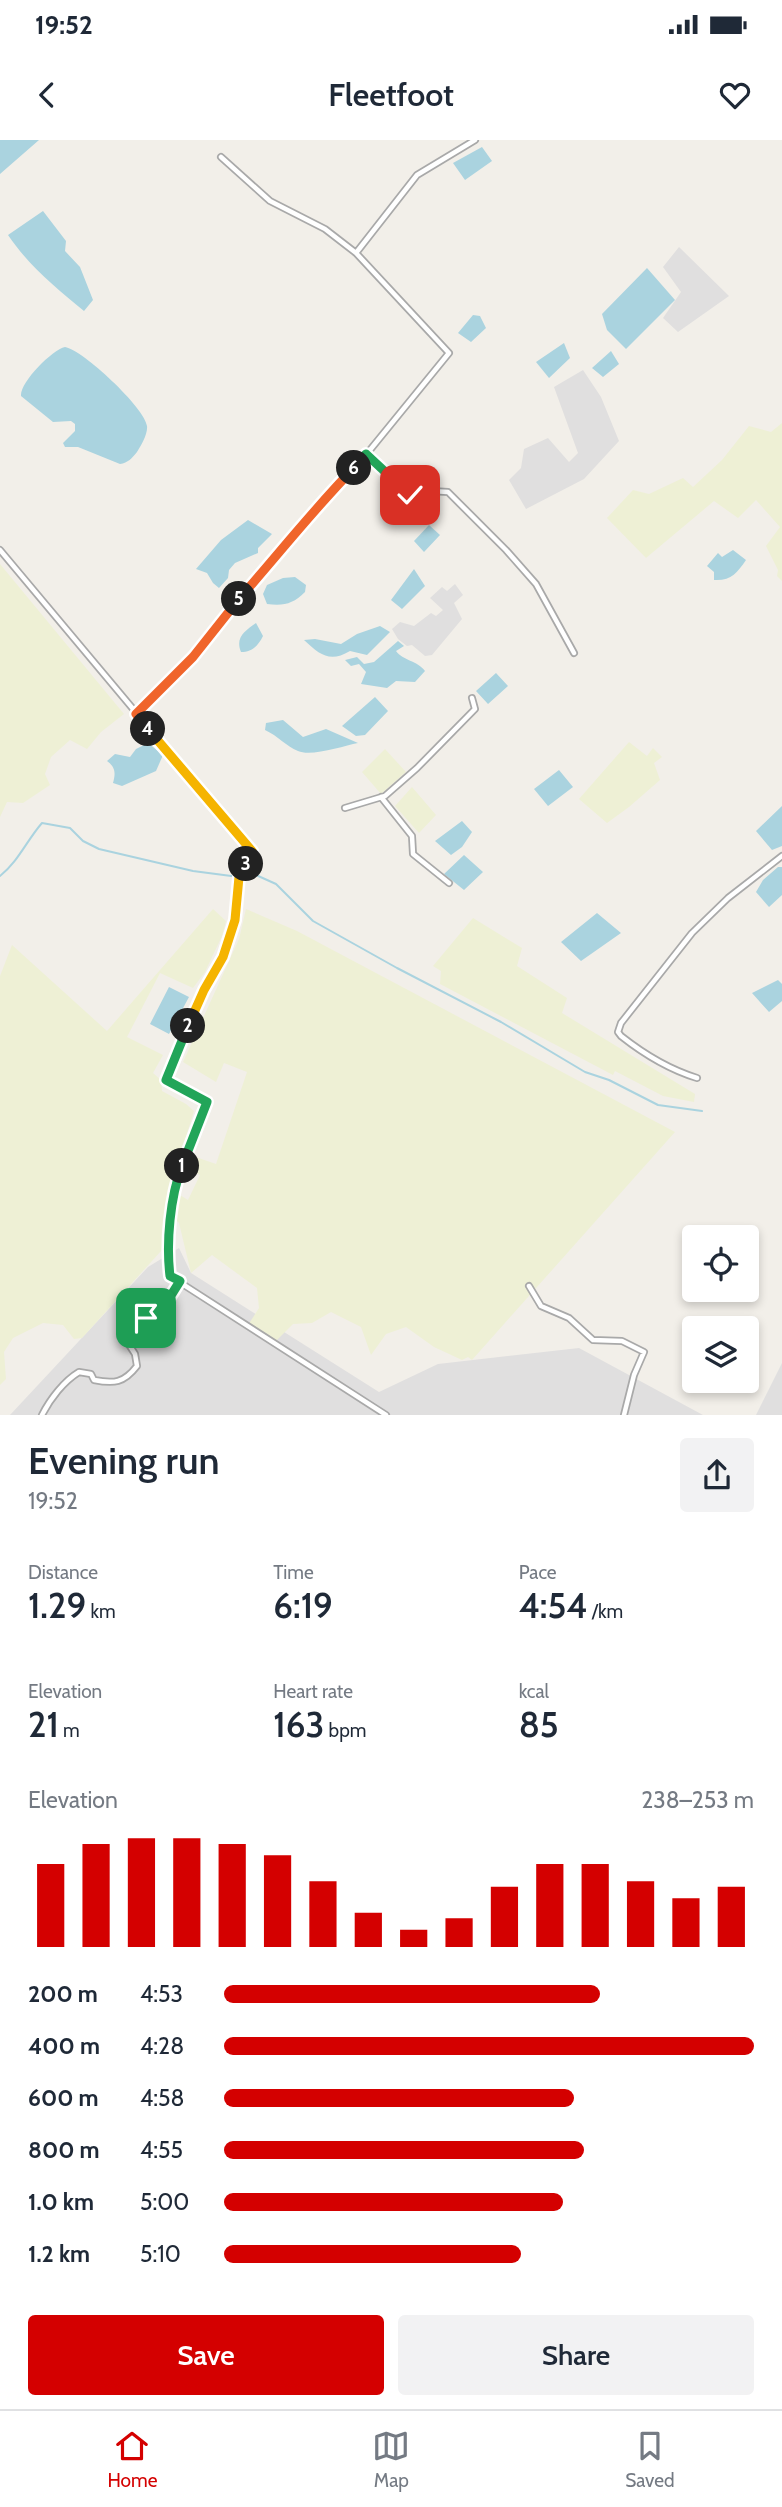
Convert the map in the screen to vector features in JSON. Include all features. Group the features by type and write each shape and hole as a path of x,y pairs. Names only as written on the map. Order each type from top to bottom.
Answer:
{"street":[{"path":"356,253 417,175 475,140"},
{"path":"136,714 193,657 314,509 366,454 449,353 356,253 325,229 270,201 221,157"},
{"path":"366,454 410,495 431,491 448,492 536,584 574,653"},
{"path":"0,550 252,851 239,877 235,920 223,957 204,990 166,1080 207,1102 177,1180 169,1235 170,1276 386,1415"},
{"path":"345,807 385,796 417,768 475,709 472,698"},
{"path":"381,797 412,836 413,854 449,883"},
{"path":"697,1078 679,1073 652,1059 621,1036 618,1032 621,1023 692,933 728,898 782,856"},
{"path":"42,1415 69,1378 79,1372 91,1374 94,1380 112,1383 122,1381 131,1373 137,1366 135,1354 125,1340 170,1297 180,1281"},
{"path":"529,1286 541,1306 569,1318 593,1340 622,1341 644,1352 634,1375 624,1415"}],"shaded area":[{"path":"679,247 729,296 678,332 663,318 681,292 663,267"},
{"path":"583,370 601,397 619,441 584,479 526,509 509,480 521,468 524,449 548,438 569,462 578,453 554,387"},
{"path":"455,584 463,595 454,603 462,619 432,655 425,656 412,645 407,646 398,639 392,629 400,622 414,626 431,613 436,616 443,610 430,598 442,587 447,591"},
{"path":"179,1248 191,1273 379,1392 438,1364 579,1348 703,1415 10,1415 148,1267"},
{"path":"782,1363 782,1415 756,1415"}],"green space":[{"path":"782,423 782,581 777,576 778,570 766,546 780,527 756,500 738,518 714,501 646,558 607,518 633,490 649,494 683,478 693,487 722,460 749,426 771,432"},
{"path":"0,564 124,714 101,732 87,749 70,740 51,757 45,774 50,785 23,803 7,802 0,817"},
{"path":"629,742 647,756 653,748 662,757 654,763 660,780 607,823 579,799"},
{"path":"385,749 406,772 381,794 362,772"},
{"path":"412,787 436,815 419,833 395,806"},
{"path":"213,909 226,921 205,972 193,988 160,973 127,1037 163,1055 153,1073 161,1080 162,1091 194,1111 168,1195 162,1250 82,1338 74,1339 63,1325 43,1323 13,1338 4,1352 6,1379 0,1385 0,976 12,945 107,1031"},
{"path":"246,909 297,931 675,1132 472,1360 468,1357 462,1360 434,1347 406,1327 386,1334 371,1355 361,1327 331,1312 312,1323 293,1324 275,1342 248,1325 259,1308 257,1288 212,1255 191,1273 179,1223 172,1216 175,1192 188,1200 200,1175 182,1167 187,1154 216,1164 247,1072 224,1063 216,1082 183,1062 239,939"},
{"path":"473,918 522,948 517,966 567,998 562,1013 695,1094 694,1102 663,1096 615,1071 613,1075 440,984 441,971 433,966"}],"water":[{"path":"0,140 39,140 0,174"},
{"path":"482,147 492,161 465,180 453,163"},
{"path":"43,211 66,241 65,251 80,267 93,300 84,311 34,267 8,235"},
{"path":"647,268 675,300 626,349 607,330 602,314"},
{"path":"473,315 480,316 486,328 471,342 458,333"},
{"path":"564,343 570,358 549,378 536,362"},
{"path":"65,347 98,369 125,394 144,418 147,426 145,436 137,452 128,461 120,464 78,447 65,447 63,443 75,431 75,424 71,421 53,422 21,396 26,383 38,367 52,354"},
{"path":"611,351 619,364 603,377 592,368"},
{"path":"248,520 272,534 258,548 258,553 235,563 229,570 228,578 219,588 207,573 196,569 221,540"},
{"path":"429,525 440,535 424,552 414,541"},
{"path":"733,550 746,560 733,575 714,580 714,572 707,566 718,553 722,557"},
{"path":"414,569 425,586 402,609 391,600"},
{"path":"295,577 306,585 305,592 288,603 267,604 263,594 267,585 283,578"},
{"path":"256,623 263,636 254,648 241,652 240,638"},
{"path":"380,626 390,632 367,655 350,651 343,655 326,656 304,640 315,639 341,644 357,634"},
{"path":"398,641 404,646 396,651 425,671 415,682 396,681 387,688 361,684 366,672 359,664 351,666 345,660 357,657 364,664 374,662"},
{"path":"496,673 508,686 488,704 476,691"},
{"path":"375,697 388,711 365,735 356,736 342,726"},
{"path":"283,720 303,737 326,729 358,743 304,753 265,730 266,723"},
{"path":"148,743 163,755 156,771 122,786 113,783 114,770 107,761 115,754 130,757 136,749"},
{"path":"559,770 573,787 548,806 534,789"},
{"path":"782,806 782,846 772,850 756,831"},
{"path":"462,821 472,832 462,847 451,855 435,841"},
{"path":"464,855 483,872 464,890 444,874"},
{"path":"778,867 782,867 782,895 769,907 756,892 763,880"},
{"path":"597,913 621,933 581,961 561,942"},
{"path":"778,980 782,984 782,1001 769,1012 752,993"},
{"path":"169,987 189,997 169,1034 150,1024"}],"waterway":[{"path":"0,876 42,823 70,828 83,841 99,849 193,871 239,877 256,875 276,884 313,921 501,1022 585,1072 609,1080 658,1105 702,1111"}],"route":[{"path":"146,1318 170,1297 180,1281 170,1276 168,1260 177,1180 207,1102 166,1080 204,990 223,957 235,920 239,877 252,851 136,714 193,657 314,509 366,454 410,495"}]}
